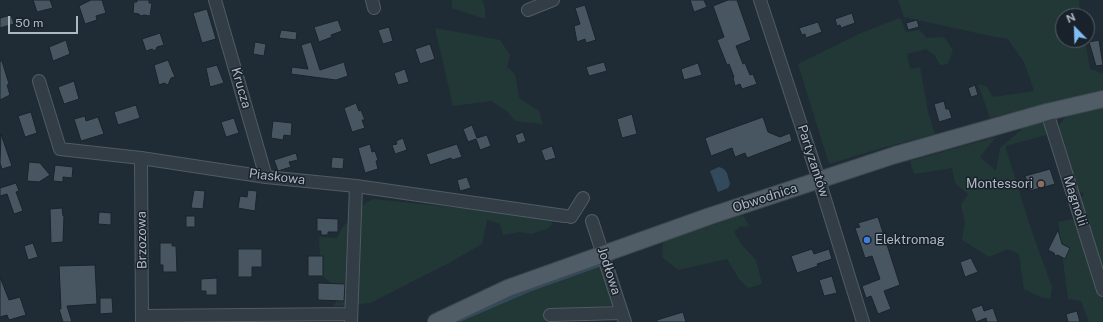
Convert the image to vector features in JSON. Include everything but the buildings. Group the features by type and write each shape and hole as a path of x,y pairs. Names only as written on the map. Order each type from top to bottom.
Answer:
{"main road":[{"name":"Obwodnica","path":"436,322 508,288 819,180 895,155 1047,112 1103,99"}],"street":[{"name":"Krucza","path":"215,0 266,177"},
{"path":"528,10 553,0"},
{"name":"Partyzantów","path":"760,0 819,180 863,322"},
{"name":"Piaskowa","path":"39,81 60,149 141,158 266,177 356,186 568,216 583,198"},
{"name":"Magnolii","path":"1047,112 1103,290"},
{"name":"Brzozowa","path":"141,158 142,319"},
{"path":"142,319 351,318 356,186"},
{"name":"Jodłowa","path":"592,221 624,318"},
{"path":"550,314 624,318"}],"green space":[{"path":"452,0 482,0 485,8 485,19 452,8"},
{"path":"898,0 1079,0 1080,8 1055,8 1055,48 1086,48 1090,70 1103,74 1103,90 990,118 978,84 987,87 993,97 1034,91 1024,62 1007,38 995,37 904,17"},
{"path":"900,18 906,32 920,30 926,38 944,37 953,50 948,64 940,65 935,56 926,49 907,54 910,69 920,67 928,112 935,134 829,164 798,64 861,33"},
{"path":"435,28 500,40 510,55 507,67 515,74 519,98 539,111 543,124 515,121 508,112 491,101 453,106"},
{"path":"1103,107 1103,280 1079,202 1084,194 1076,188 1056,129 1068,114"},
{"path":"1046,123 1050,134 1005,146 1031,229 1052,287 1050,299 1040,297 1024,289 1019,254 1008,249 989,257 962,240 965,221 961,205 968,194 955,183 952,168 914,174 910,161 996,137 980,157 996,171 1000,148 1028,124"},
{"path":"373,199 555,218 549,228 532,234 519,232 503,235 500,224 487,220 482,244 449,263 370,303 333,307 338,298 340,284 331,283 321,275 319,237 337,238 343,227 363,205"},
{"path":"743,215 749,226 739,227 734,232 741,244 756,260 762,284 748,288 739,279 727,259 678,270 662,257 663,241"},
{"path":"1076,217 1103,302 1103,322 1089,322 1081,301 1068,299 1058,222 1071,219 1072,221"},
{"path":"600,260 617,312 548,313 548,321 545,322 455,322 502,300"}],"water":[{"path":"719,167 724,169 727,173 730,184 728,188 718,192 710,171"}],"waterway":[{"path":"456,322 530,290 600,265"}],"place":[{"name":"Montessori","path":"1041,184"},
{"name":"Elektromag","path":"867,240"}]}
